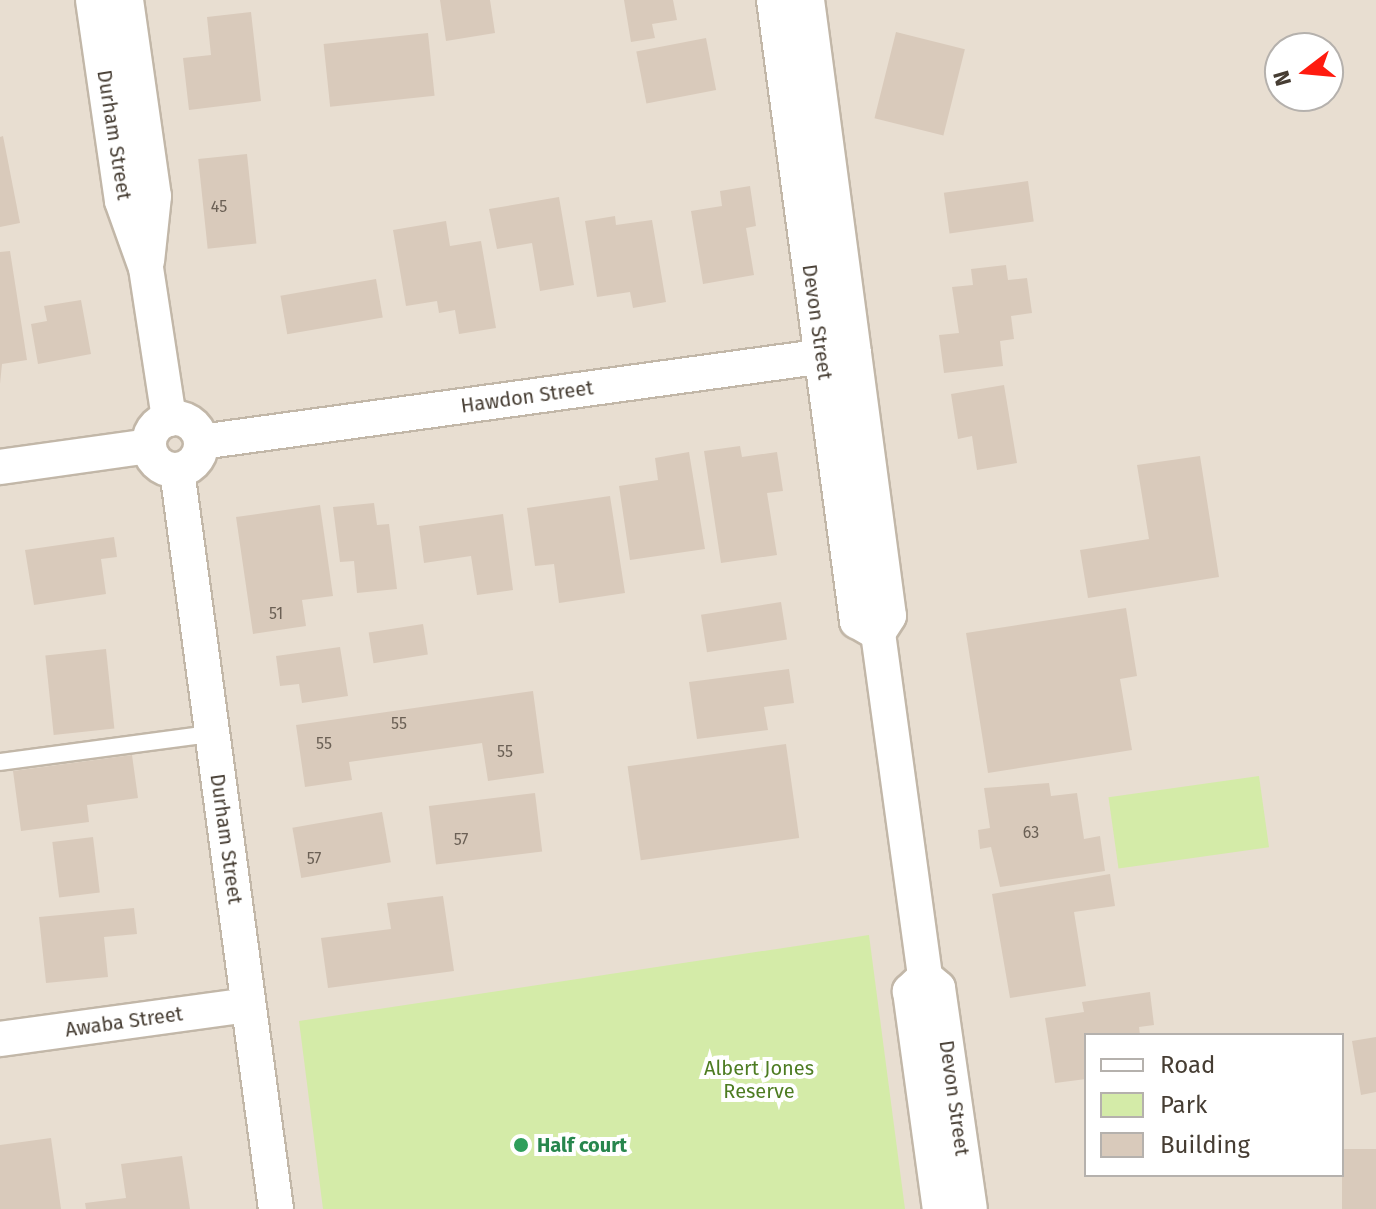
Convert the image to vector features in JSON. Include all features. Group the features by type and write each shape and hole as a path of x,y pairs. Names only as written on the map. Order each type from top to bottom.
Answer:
{"street":[{"name":"Durham Street","path":"93,0 122,201 146,268 169,419"},
{"name":"Durham Street","path":"126,0 154,196 146,268"},
{"name":"Devon Street","path":"774,0 889,616 878,633 925,985 970,1209"},
{"name":"Devon Street","path":"807,0 838,354"},
{"name":"Hawdon Street","path":"201,442 838,354"},
{"path":"169,419 190,423 201,442 197,458 177,470 155,461 149,446 152,431 169,419"},
{"path":"0,467 149,446"},
{"name":"Durham Street","path":"177,470 276,1209"},
{"name":"Devon Street","path":"925,985 940,1209"},
{"name":"Awaba Street","path":"0,1039 248,1005"}],"lane":[{"path":"0,762 211,734"}],"shaded area":[{"path":"0,0 1376,0 1376,1209 0,1209"}],"green space":[{"path":"1259,776 1269,847 1118,868 1108,797"},
{"name":"Albert Jones Reserve","path":"869,935 905,1209 323,1209 299,1021"}],"building":[{"path":"440,0 490,0 495,33 446,41"},
{"path":"624,0 673,0 677,20 652,24 655,38 631,42"},
{"path":"251,12 261,101 189,110 183,58 211,55 207,17"},
{"path":"896,32 965,49 943,136 874,118"},
{"path":"428,33 435,96 330,107 324,44"},
{"path":"706,38 716,90 646,104 636,52"},
{"path":"3,136 20,223 0,227 0,137"},
{"path":"247,154 256,244 208,249 198,159"},
{"path":"1028,181 1034,222 950,233 944,193"},
{"path":"750,186 756,226 746,228 754,275 703,284 691,211 722,206 720,191"},
{"path":"559,197 574,285 540,291 532,243 497,249 489,209"},
{"path":"615,216 616,225 652,220 666,302 633,308 630,292 597,297 585,221"},
{"path":"446,221 450,246 481,241 496,328 459,334 455,310 439,313 437,301 406,306 393,230"},
{"path":"10,251 27,360 2,364 0,384 0,252"},
{"path":"1006,265 1008,280 1027,278 1032,313 1011,316 1014,339 1000,341 1003,366 944,373 939,335 959,333 952,287 973,285 971,269"},
{"path":"376,279 383,317 287,334 280,296"},
{"path":"81,300 91,354 38,364 31,324 47,321 44,306"},
{"path":"1004,385 1017,463 977,470 972,436 958,439 951,394"},
{"path":"740,446 742,457 777,452 783,491 767,493 777,555 721,563 704,451"},
{"path":"689,452 705,549 630,560 619,486 658,480 655,458"},
{"path":"1200,456 1219,577 1088,598 1080,550 1149,539 1137,465"},
{"path":"610,496 625,593 559,603 554,564 535,566 527,508"},
{"path":"374,503 377,525 389,524 397,589 357,593 354,561 340,562 333,507"},
{"path":"320,505 333,596 302,600 306,626 253,634 236,517"},
{"path":"503,514 513,590 477,595 471,556 424,563 419,526"},
{"path":"114,537 117,557 101,559 106,594 34,605 25,550"},
{"path":"781,602 787,640 707,652 701,615"},
{"path":"1126,608 1137,676 1120,679 1132,750 988,773 966,633"},
{"path":"423,624 428,655 374,663 369,633"},
{"path":"340,647 348,696 302,703 299,684 280,686 276,656"},
{"path":"106,649 114,729 54,735 45,655"},
{"path":"789,669 794,703 764,707 768,730 697,739 689,682"},
{"path":"533,691 544,773 488,781 482,743 349,762 352,780 305,787 296,725"},
{"path":"786,744 799,838 641,860 628,766"},
{"path":"132,755 138,798 87,805 89,822 21,831 13,771"},
{"path":"1049,783 1051,796 1077,793 1084,839 1100,836 1105,871 1000,887 991,847 980,849 978,830 990,828 984,788"},
{"path":"535,793 542,852 436,865 429,806"},
{"path":"382,812 391,862 301,878 292,828"},
{"path":"93,837 100,893 59,898 52,842"},
{"path":"1110,874 1115,906 1074,912 1086,986 1010,998 992,894"},
{"path":"443,896 454,971 328,988 321,938 391,929 387,903"},
{"path":"134,908 137,934 104,937 108,977 46,983 39,917"},
{"path":"1150,992 1154,1025 1139,1027 1140,1033 1084,1033 1084,1079 1055,1083 1045,1018 1084,1012 1082,1002"},
{"path":"1376,1037 1376,1092 1361,1095 1352,1041"},
{"path":"51,1138 61,1209 0,1209 0,1145"},
{"path":"1344,1149 1376,1149 1376,1209 1342,1209"},
{"path":"182,1156 190,1209 86,1209 85,1203 126,1198 121,1164"}],"place":[{"name":"Half court","path":"521,1145"}]}
